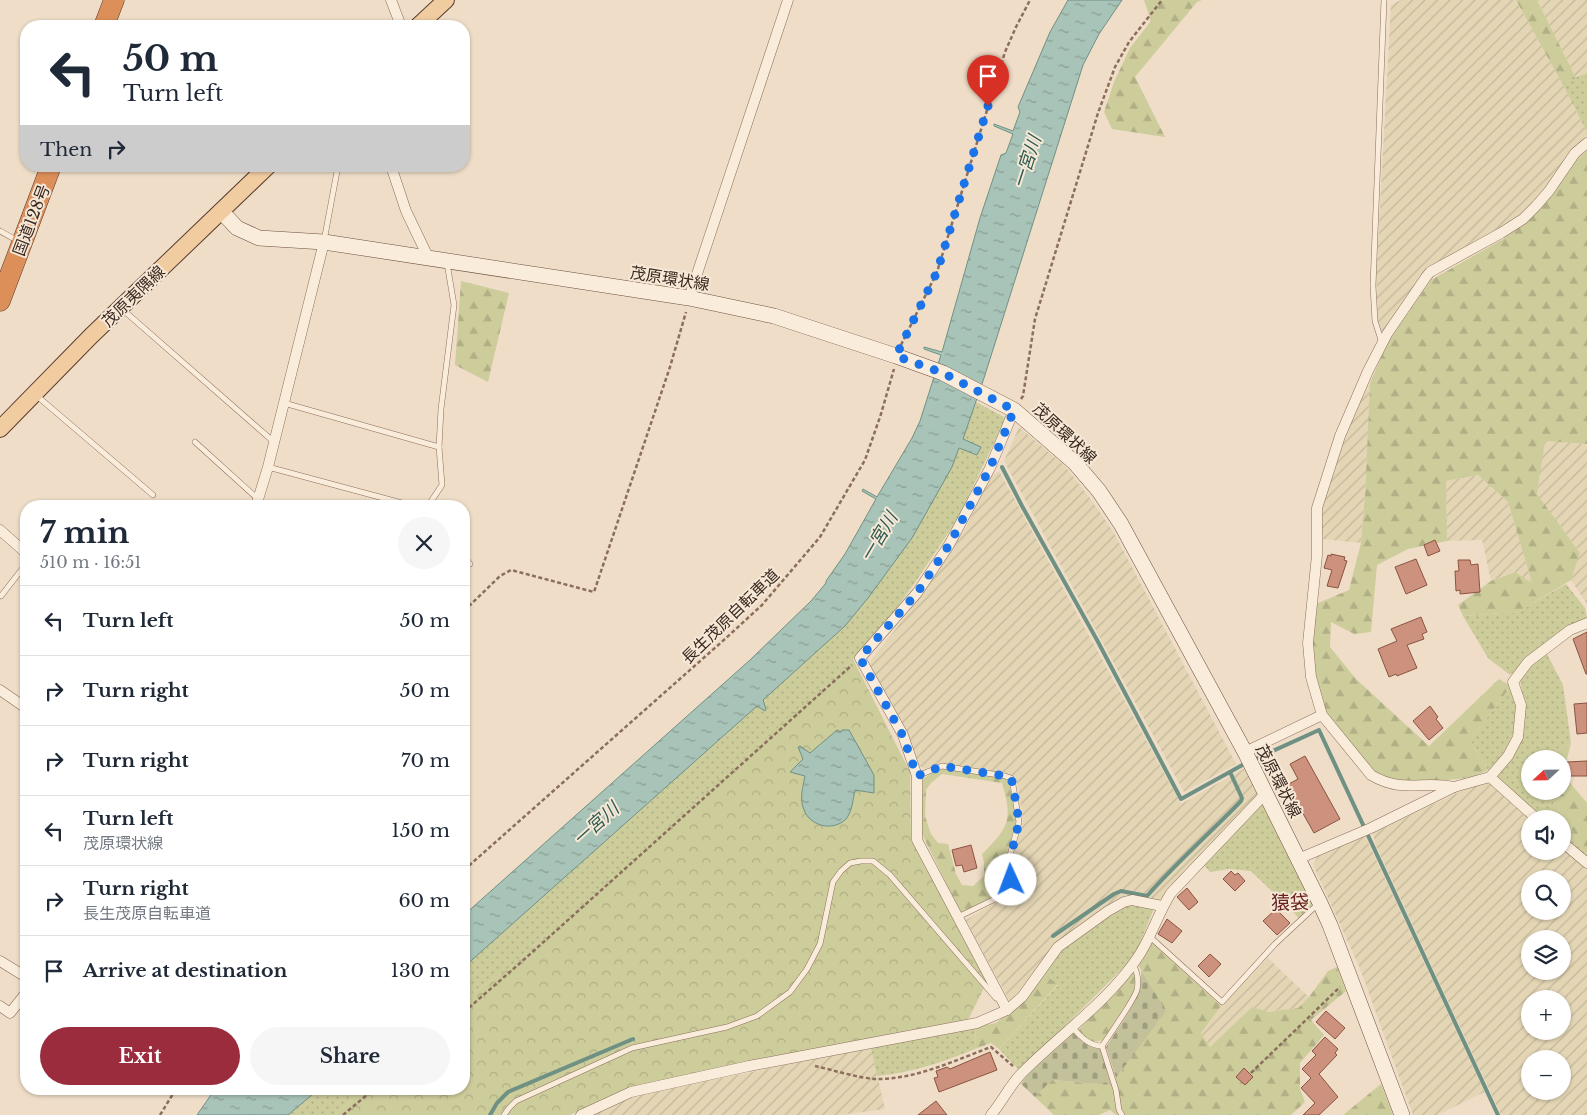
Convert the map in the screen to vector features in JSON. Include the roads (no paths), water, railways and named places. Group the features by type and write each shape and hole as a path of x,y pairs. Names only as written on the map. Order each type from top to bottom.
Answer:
{"highway":[{"path":"106,20 114,0"},
{"name":"国道128号","path":"0,301 49,172"}],"main road":[{"path":"424,20 446,0"},
{"name":"茂原夷隅線","path":"0,429 121,308 262,172"},
{"name":"茂原環状線","path":"221,211 237,228 259,238 324,242 689,298 774,316 943,373 1014,410 1075,463 1099,491 1121,524 1246,753 1320,902 1402,1115"}],"street":[{"path":"391,0 399,20"},
{"path":"689,298 788,0"},
{"path":"1454,787 1444,785 1413,786 1391,784 1371,775 1322,715 1311,677 1308,643 1318,508 1340,436 1382,344 1430,272 1523,219 1549,191 1575,152 1587,144"},
{"path":"393,172 406,211 429,259"},
{"path":"258,500 268,467 324,242"},
{"path":"1007,1010 917,840 917,776 903,736 860,658 917,593 949,545 990,468 1014,410"},
{"path":"0,530 20,547"},
{"path":"1298,859 1371,828 1454,787 1490,777 1508,756 1518,737 1521,705 1513,682 1528,662 1570,630 1587,623"},
{"path":"0,690 20,704"},
{"path":"1246,753 1322,715"},
{"path":"1490,777 1527,810"},
{"path":"991,1115 1021,1074 1097,1004 1133,964 1149,936 1162,906 1171,893 1266,793"},
{"path":"1571,850 1587,863"},
{"path":"581,1115 631,1092 977,1023 1007,1010 1022,997 1058,947 1108,911 1124,902 1132,900 1162,906"},
{"path":"0,961 20,973"},
{"path":"0,1006 10,1013 20,1000"}],"lane":[{"path":"1382,344 1375,321 1373,286 1384,0"},
{"path":"324,242 337,172"},
{"path":"0,231 22,244"},
{"path":"432,500 442,485 439,447 441,409 454,305 447,262"},
{"path":"121,308 274,442"},
{"path":"35,394 153,495"},
{"path":"284,403 439,447"},
{"path":"195,442 254,500"},
{"path":"268,467 391,500"},
{"path":"1,596 20,572"},
{"path":"917,776 942,766 1011,778 1019,822 1010,859 1011,880 1004,891 995,899 958,917"},
{"path":"504,1115 516,1101 632,1048 727,1027 757,1016 790,992 808,969 820,944 833,882 850,863 873,861 890,875 1007,1010"},
{"path":"1149,936 1222,1002 1275,944 1320,902"},
{"path":"1122,1115 1102,1046 1136,992 1137,970 1133,964"},
{"path":"1072,1027 1083,1039 1096,1046 1102,1046"}],"water":[{"name":"一宮川","path":"1068,0 1122,0 1099,34 1083,65 963,439 981,447 977,455 959,448 952,467 912,538 868,598 845,626 763,700 765,711 757,706 470,962 470,910 750,660 811,601 826,583 845,554 876,499 862,491 863,489 877,497 920,421 941,355 924,349 924,347 942,352 980,218 1001,155 1006,153 1013,134 994,126 994,124 1013,131 1020,112 1018,107 1050,32"},
{"path":"837,730 841,732 842,730 849,730 874,775 874,793 855,790 851,809 846,819 841,823 829,826 816,823 807,816 802,802 805,776 790,772 803,759 798,747 800,746 810,753"},
{"path":"211,1095 312,1095 288,1115 197,1115"}],"waterway":[{"path":"1002,467 1097,640 1181,799 1246,763"},
{"path":"1253,760 1319,730 1498,1115"},
{"path":"1053,936 1121,891 1147,896 1241,801 1242,798 1230,772"},
{"path":"490,1115 497,1103 508,1092 633,1039"}],"district":[{"name":"猿袋","path":"1290,902"}]}
